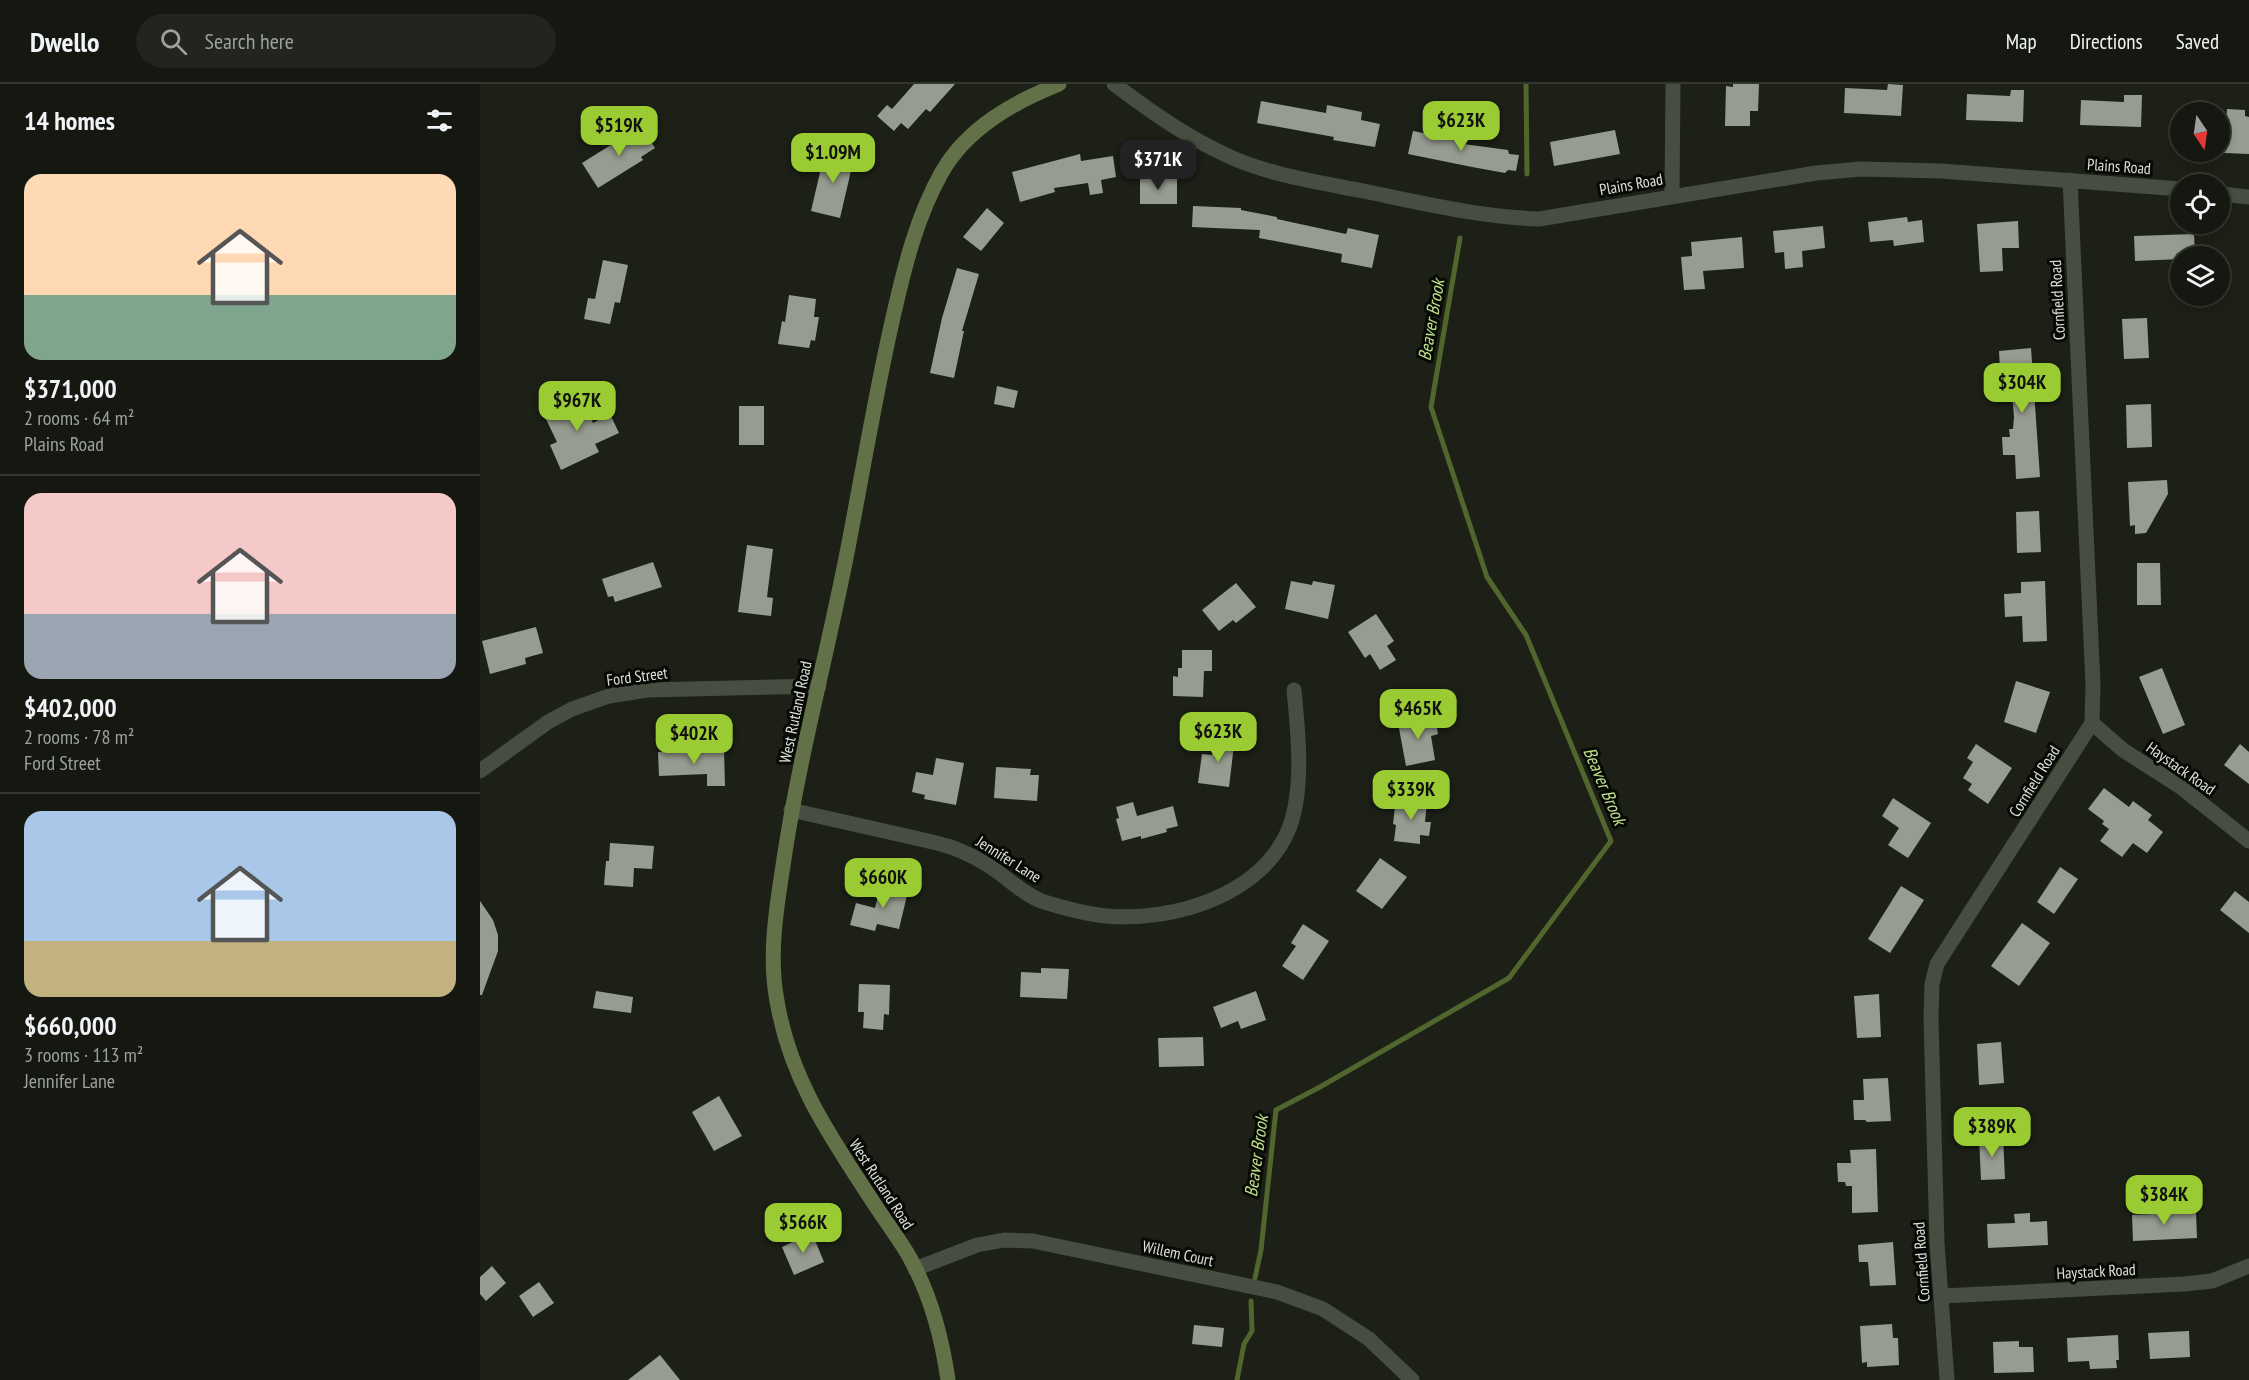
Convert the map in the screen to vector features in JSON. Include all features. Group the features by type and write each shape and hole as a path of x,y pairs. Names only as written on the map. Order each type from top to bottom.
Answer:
{"main road":[{"name":"West Rutland Road","path":"948,1380 943,1344 927,1295 910,1258 828,1134 803,1088 777,1001 773,968 777,903 791,810 846,558 880,373 903,274 927,200 944,168 985,124 1030,96 1059,84"}],"street":[{"name":"Plains Road","path":"1114,84 1164,121 1228,156 1261,168 1310,180 1505,218 1539,219 1816,173 1861,169 1941,171 2170,188"},
{"path":"1672,196 1673,84"},
{"name":"Cornfield Road","path":"1947,1380 1937,1243 1930,1019 1934,974 1937,964 1957,932 2092,723 2092,673 2070,180"},
{"path":"2230,195 2249,197"},
{"name":"Ford Street","path":"480,771 548,722 572,709 609,696 647,690 819,686"},
{"name":"Jennifer Lane","path":"791,810 948,846 981,860 1041,901 1060,907 1097,914 1130,916 1187,908 1244,884 1266,865 1281,845 1291,823 1297,796 1297,721 1294,690"},
{"name":"Haystack Road","path":"2092,723 2123,750 2182,788 2249,841"},
{"name":"Willem Court","path":"915,1269 977,1245 1004,1240 1033,1241 1277,1292 1323,1309 1369,1339 1412,1380"},
{"name":"Haystack Road","path":"1942,1296 2184,1284 2211,1281 2249,1266"}],"building":[{"path":"914,84 955,84 930,112 926,109 908,129 901,123 894,131 877,116 887,105 892,109"},
{"path":"1733,84 1759,84 1758,111 1750,111 1750,126 1725,126 1726,86 1733,87"},
{"path":"1888,84 1903,85 1901,116 1844,113 1845,88 1887,90"},
{"path":"2011,90 2024,90 2023,122 1966,120 1967,94 2010,96"},
{"path":"2124,95 2142,95 2141,127 2080,125 2081,100 2124,102"},
{"path":"1261,101 1326,113 1327,105 1362,112 1361,120 1380,124 1375,147 1257,123"},
{"path":"2230,109 2245,110 2245,116 2249,117 2249,154 2230,153"},
{"path":"1435,125 1449,128 1448,138 1457,139 1456,143 1508,150 1509,154 1519,155 1516,171 1508,170 1505,173 1408,154 1413,131 1433,135"},
{"path":"641,126 655,148 641,157 643,160 598,188 582,163"},
{"path":"1615,130 1620,154 1554,166 1550,142"},
{"path":"825,151 854,158 840,218 811,211"},
{"path":"1080,154 1081,161 1113,156 1116,177 1101,180 1103,193 1090,195 1088,183 1054,188 1055,192 1020,202 1012,172"},
{"path":"1140,178 1177,178 1177,204 1140,204"},
{"path":"1193,206 1241,208 1241,210 1277,217 1277,219 1346,234 1348,228 1379,235 1372,268 1341,262 1342,254 1259,238 1260,230 1192,227"},
{"path":"987,208 1004,223 981,251 963,237"},
{"path":"1907,217 1908,222 1922,220 1924,242 1894,246 1893,240 1870,242 1868,222"},
{"path":"2018,221 2019,248 2002,248 2003,271 1980,272 1977,224"},
{"path":"1823,226 1825,248 1802,251 1803,267 1785,269 1784,252 1775,253 1773,231"},
{"path":"2194,234 2195,246 2170,246 2170,259 2135,261 2134,236"},
{"path":"1742,237 1744,268 1703,271 1705,289 1684,290 1681,257 1692,256 1691,242"},
{"path":"603,260 628,265 620,303 615,302 610,324 584,319 588,298 595,299"},
{"path":"957,268 979,274 962,331 964,331 954,378 930,373 942,318"},
{"path":"789,295 816,299 814,317 819,317 815,341 811,340 809,348 778,344 782,321 785,322"},
{"path":"2147,318 2149,358 2124,359 2122,319"},
{"path":"2031,348 2040,477 2016,479 2015,455 2003,455 2002,437 2010,437 2009,429 2013,429 2014,417 2010,368 2000,369 1999,351"},
{"path":"997,386 1018,391 1014,408 994,404"},
{"path":"576,397 578,401 582,400 593,423 610,414 619,433 595,444 599,452 561,470 550,445 557,442 543,413"},
{"path":"2151,404 2152,447 2127,448 2126,405"},
{"path":"739,406 764,406 764,445 739,445"},
{"path":"2167,480 2168,494 2146,533 2135,534 2135,525 2130,526 2128,482"},
{"path":"2039,511 2041,552 2017,553 2016,512"},
{"path":"747,545 773,549 767,597 773,598 771,616 738,612"},
{"path":"653,562 662,587 615,602 613,596 608,597 602,579"},
{"path":"2137,563 2160,563 2161,605 2137,605"},
{"path":"1291,581 1312,585 1313,581 1335,585 1328,619 1285,609"},
{"path":"2045,581 2047,641 2023,642 2022,616 2005,617 2004,594 2021,593 2021,582"},
{"path":"1236,583 1256,607 1236,623 1233,620 1219,631 1202,610"},
{"path":"1376,614 1394,641 1387,646 1396,660 1380,670 1370,654 1365,658 1348,632"},
{"path":"536,627 543,653 525,658 526,664 490,674 482,641"},
{"path":"1182,650 1212,650 1212,671 1204,671 1203,697 1173,696 1173,676 1178,677 1178,668 1182,668"},
{"path":"2162,668 2185,725 2163,734 2139,677"},
{"path":"2016,681 2050,692 2036,733 2004,722"},
{"path":"1435,716 1438,734 1431,736 1435,760 1406,766 1398,723"},
{"path":"1215,735 1235,737 1229,787 1198,783 1202,754 1212,755"},
{"path":"1976,744 2012,768 1988,804 1968,790 1972,784 1963,778 1973,762 1967,758"},
{"path":"2240,744 2249,752 2249,784 2224,765"},
{"path":"724,750 725,786 707,786 707,774 659,776 658,752"},
{"path":"936,758 964,763 956,805 924,799 925,795 912,792 916,772 933,775"},
{"path":"996,767 1031,769 1030,775 1039,775 1037,801 994,798"},
{"path":"2104,788 2129,807 2133,801 2152,815 2148,820 2163,832 2147,853 2133,843 2122,857 2100,841 2109,829 2102,824 2104,821 2088,809"},
{"path":"1396,798 1427,802 1425,822 1431,822 1429,836 1420,835 1420,844 1394,841"},
{"path":"1893,798 1931,823 1908,858 1888,845 1899,828 1882,816"},
{"path":"1133,802 1137,816 1173,806 1178,826 1166,829 1167,832 1141,839 1141,836 1122,841 1116,819 1119,818 1116,807"},
{"path":"610,843 654,846 652,869 634,868 633,887 604,885"},
{"path":"1380,858 1407,877 1382,909 1356,891"},
{"path":"2060,867 2078,879 2054,914 2037,902"},
{"path":"882,881 909,887 899,929 877,924 875,931 850,925 856,903 875,908"},
{"path":"1901,886 1924,900 1890,953 1868,939"},
{"path":"2235,891 2249,902 2249,933 2220,910"},
{"path":"480,901 493,920 498,935 498,951 482,995 480,995"},
{"path":"2022,923 2050,943 2019,986 1991,966"},
{"path":"1303,924 1329,941 1303,980 1282,966 1296,946 1291,943"},
{"path":"1041,968 1069,969 1067,999 1020,997 1021,972 1041,973"},
{"path":"859,984 890,985 889,1015 884,1014 883,1030 863,1028 864,1012 858,1012"},
{"path":"596,991 633,997 631,1013 593,1008"},
{"path":"1256,991 1266,1020 1241,1029 1238,1021 1221,1028 1213,1007"},
{"path":"1879,994 1881,1037 1857,1038 1854,996"},
{"path":"1203,1037 1204,1066 1159,1067 1158,1038"},
{"path":"2001,1042 2004,1083 1979,1085 1977,1044"},
{"path":"1888,1078 1891,1121 1854,1120 1853,1100 1864,1100 1863,1079"},
{"path":"719,1096 742,1136 714,1151 692,1112"},
{"path":"2003,1136 2005,1179 1981,1180 1979,1137"},
{"path":"1876,1149 1878,1212 1852,1213 1852,1186 1846,1186 1845,1182 1838,1182 1837,1163 1851,1163 1850,1150"},
{"path":"2196,1212 2197,1238 2133,1241 2132,1215"},
{"path":"2030,1213 2030,1222 2047,1221 2048,1245 1988,1248 1987,1224 2015,1223 2014,1214"},
{"path":"812,1233 824,1262 794,1275 782,1247"},
{"path":"1893,1242 1896,1285 1870,1286 1868,1262 1859,1262 1858,1245"},
{"path":"492,1266 506,1283 486,1301 480,1294 480,1277"},
{"path":"539,1282 554,1303 533,1317 519,1296"},
{"path":"1892,1324 1893,1338 1898,1338 1899,1365 1867,1367 1867,1362 1862,1363 1860,1326"},
{"path":"1194,1325 1224,1328 1222,1347 1192,1344"},
{"path":"2189,1331 2190,1357 2150,1359 2148,1333"},
{"path":"2118,1335 2117,1368 2090,1369 2089,1361 2068,1362 2067,1338"},
{"path":"2019,1341 2019,1347 2033,1347 2034,1372 1994,1373 1993,1342"},
{"path":"660,1355 680,1380 628,1380"}],"waterway":[{"name":"Beaver Brook","path":"1526,84 1527,174"},
{"name":"Beaver Brook","path":"1255,1278 1261,1250 1276,1110 1509,978 1611,841 1526,635 1487,577 1431,407 1460,238"},
{"name":"Beaver Brook","path":"1237,1380 1244,1344 1252,1331 1251,1301"}]}
